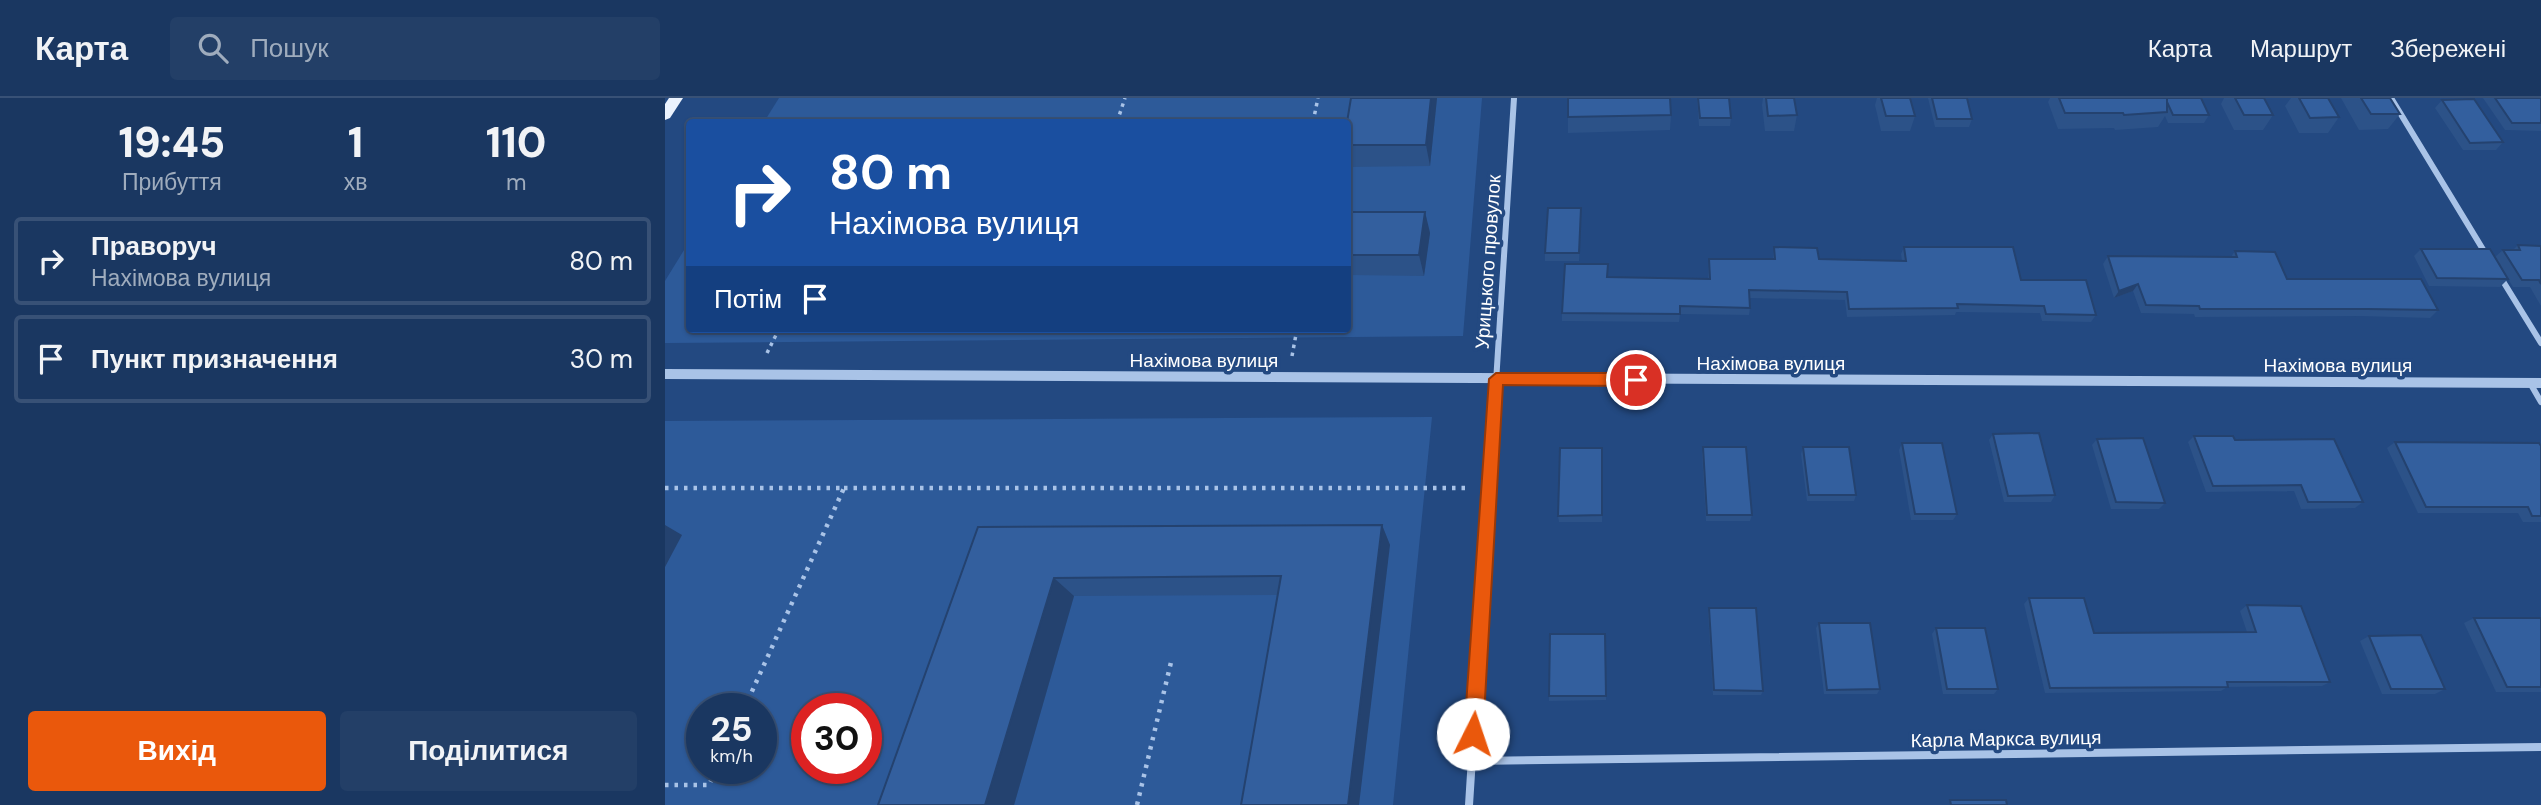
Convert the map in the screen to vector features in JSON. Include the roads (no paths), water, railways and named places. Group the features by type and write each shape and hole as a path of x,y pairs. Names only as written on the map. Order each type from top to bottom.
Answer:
{"main road":[{"path":"665,115 675,98"}],"street":[{"name":"Урицького провулок","path":"1469,805 1514,98"},
{"path":"2391,98 2491,261"},
{"path":"2498,273 2541,343"},
{"name":"Нахімова вулиця","path":"665,374 2536,383"},
{"path":"2536,383 2541,402"},
{"name":"Карла Маркса вулиця","path":"1472,761 2541,747"}]}
